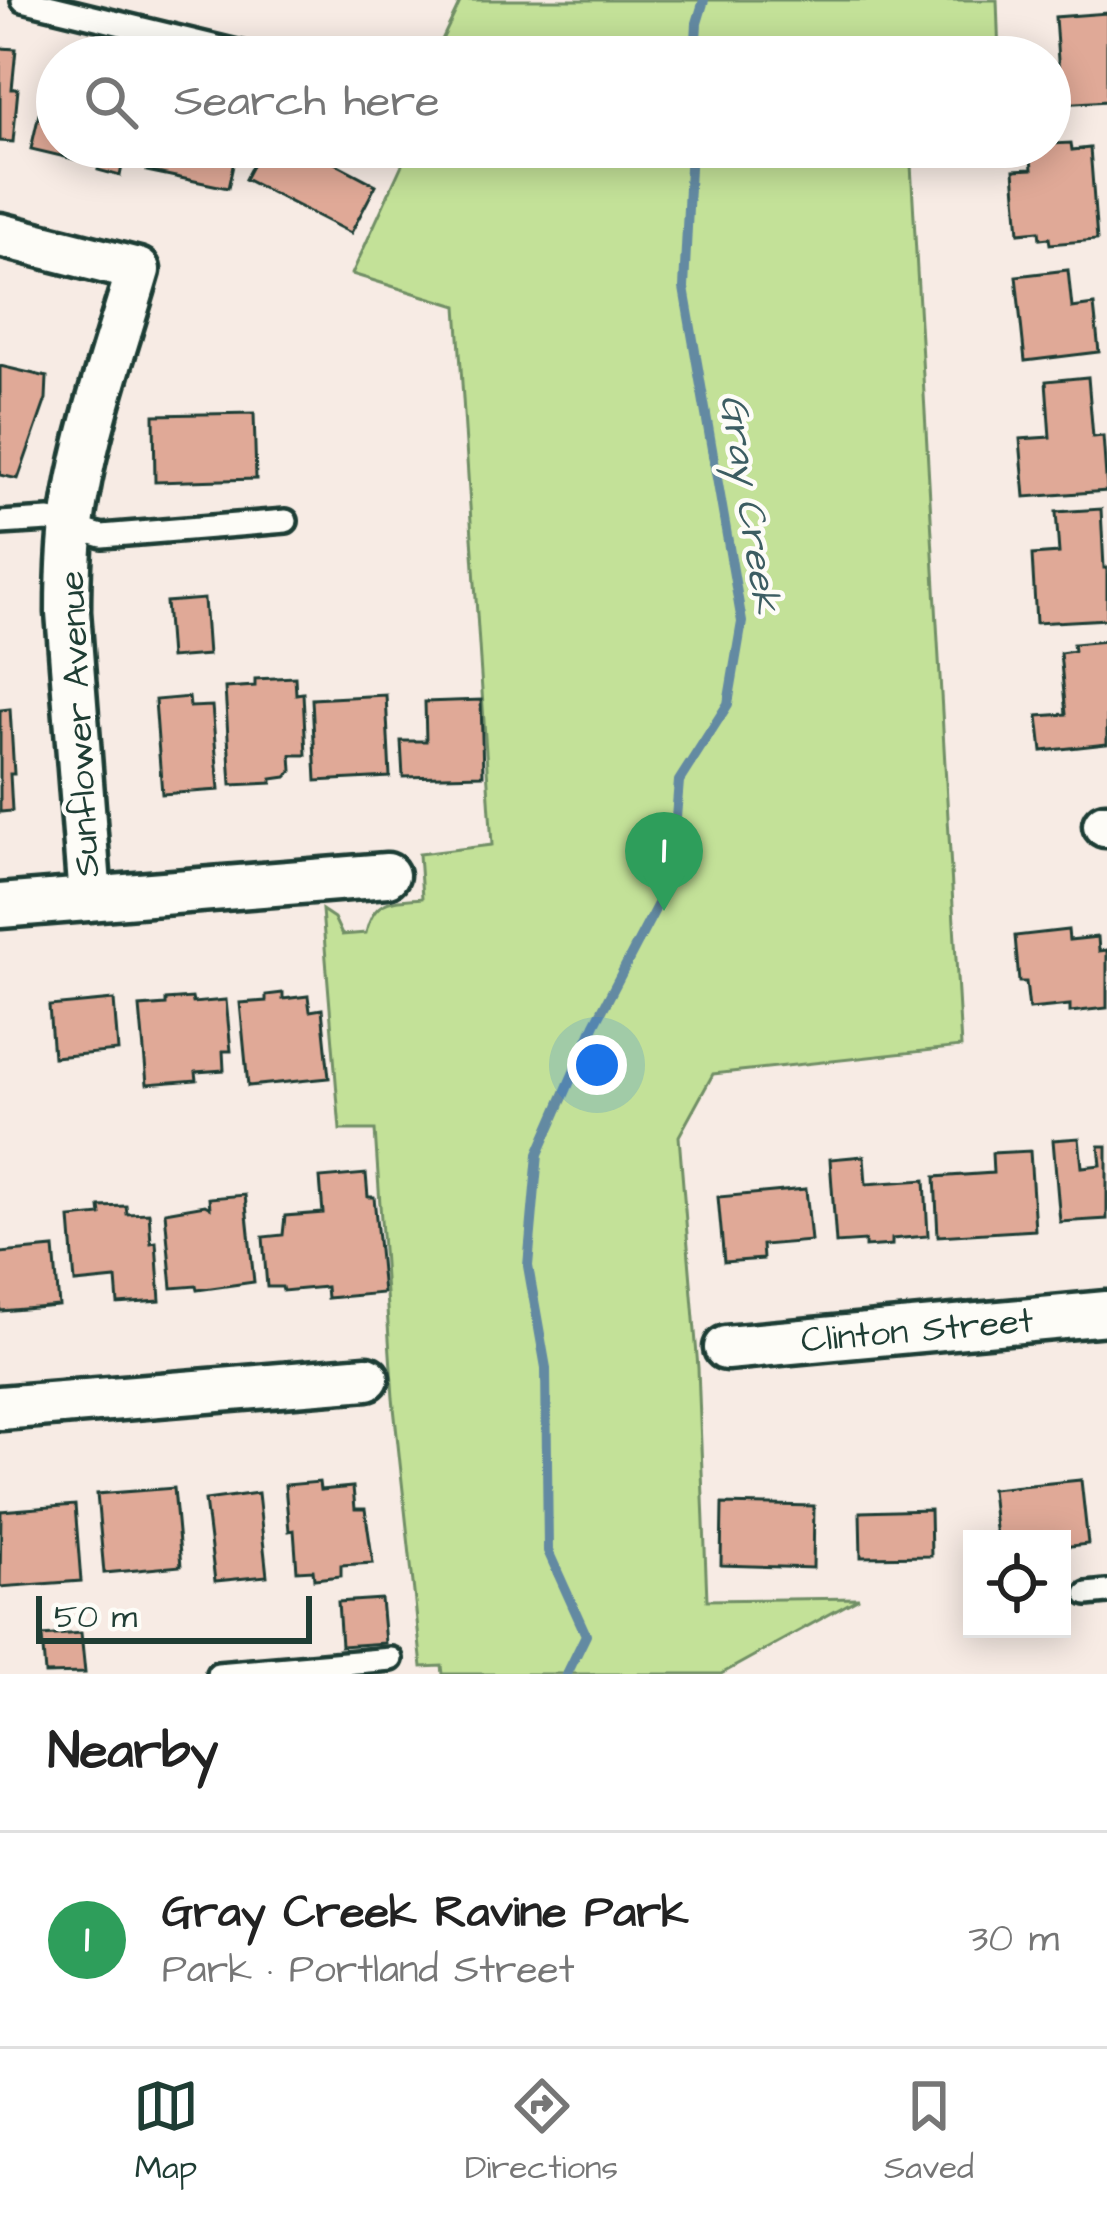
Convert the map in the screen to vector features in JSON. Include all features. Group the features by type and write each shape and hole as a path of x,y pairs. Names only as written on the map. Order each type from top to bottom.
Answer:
{"street":[{"name":"Sunflower Avenue","path":"0,236 138,270 83,459 68,564 90,898"},
{"path":"0,905 387,875"},
{"name":"Clinton Street","path":"726,1348 1107,1313"},
{"path":"0,1408 367,1378"}],"lane":[{"path":"23,0 171,36"},
{"path":"0,523 49,520 102,536 286,520"},
{"path":"218,1674 392,1659"}],"green space":[{"path":"461,0 997,0 998,36 444,36"},
{"path":"400,168 911,168 961,1047 713,1074 679,1136 698,1368 707,1600 859,1598 721,1674 443,1674 442,1666 422,1667 393,1398 375,1130 340,1130 322,910 334,918 342,935 366,933 379,907 422,898 419,854 492,845 457,306 352,274"}],"building":[{"path":"1107,13 1107,101 1071,103 1071,36 1056,36 1055,17"},
{"path":"0,48 16,49 13,142 0,141"},
{"path":"1071,143 1072,150 1090,148 1097,240 1050,244 1049,238 1040,239 1039,231 1019,233 1014,170 1071,168"},
{"path":"98,168 122,168 120,176"},
{"path":"148,168 232,168 228,188"},
{"path":"251,168 344,168 376,185 351,233 245,179"},
{"path":"1068,270 1072,308 1094,305 1099,352 1025,361 1016,276"},
{"path":"0,366 47,377 46,399 18,479 0,475"},
{"path":"1088,377 1093,437 1103,436 1107,491 1025,497 1020,439 1050,437 1046,381"},
{"path":"254,413 256,479 155,482 154,415"},
{"path":"1101,509 1107,619 1036,623 1032,555 1059,553 1056,512"},
{"path":"204,599 208,655 170,658 166,602"},
{"path":"1107,641 1107,744 1042,751 1038,716 1066,714 1060,653 1074,651 1073,644"},
{"path":"295,677 296,694 303,693 306,755 291,755 292,771 272,783 231,785 225,688 255,686 255,679"},
{"path":"386,695 390,777 316,781 312,699"},
{"path":"189,697 190,707 212,706 219,790 162,794 155,700"},
{"path":"481,700 483,775 403,777 401,741 426,741 425,702"},
{"path":"10,709 12,811 0,812 0,710"},
{"path":"1068,930 1069,940 1098,937 1099,951 1107,950 1107,1008 1029,1009 1026,982 1019,982 1015,936"},
{"path":"283,993 283,999 308,996 310,1011 322,1009 329,1078 248,1086 240,1003 266,1001 266,995"},
{"path":"192,998 193,1003 226,1000 231,1051 223,1051 224,1070 196,1072 197,1080 147,1084 140,1007"},
{"path":"114,1000 118,1051 53,1057 49,1006"},
{"path":"1079,1138 1082,1167 1101,1165 1099,1146 1107,1146 1107,1219 1060,1222 1053,1140"},
{"path":"1030,1151 1035,1230 938,1236 935,1177 993,1173 992,1153"},
{"path":"864,1156 866,1184 925,1180 928,1236 892,1239 892,1245 836,1243 830,1159"},
{"path":"366,1174 368,1197 374,1197 383,1293 327,1298 326,1287 283,1291 282,1287 267,1287 263,1237 283,1235 285,1216 323,1213 320,1178"},
{"path":"806,1189 811,1241 762,1245 763,1259 724,1262 718,1197"},
{"path":"245,1195 254,1282 197,1290 196,1286 172,1288 165,1212 210,1208 209,1198"},
{"path":"126,1206 127,1214 149,1213 160,1301 118,1304 116,1279 75,1283 70,1218 101,1215 100,1207"},
{"path":"54,1248 59,1306 0,1311 0,1253"},
{"path":"1081,1480 1088,1544 1071,1546 1071,1530 995,1530 991,1489"},
{"path":"319,1482 320,1490 353,1487 355,1509 365,1509 373,1563 341,1565 341,1576 314,1579 313,1570 297,1571 285,1485"},
{"path":"174,1488 181,1566 104,1573 97,1494"},
{"path":"258,1493 267,1576 215,1581 205,1500"},
{"path":"722,1504 814,1506 813,1568 721,1565"},
{"path":"75,1505 81,1581 0,1587 1,1511"},
{"path":"930,1510 931,1556 861,1557 860,1512"},
{"path":"381,1599 385,1643 341,1646 338,1602"},
{"path":"81,1633 85,1673 45,1674 42,1636"}],"waterway":[{"name":"Gray Creek","path":"696,36 704,0"},
{"name":"Gray Creek","path":"567,1674 586,1635 548,1551 546,1368 528,1266 538,1154 595,1024 671,879 679,781 728,704 742,622 684,288 690,168"}],"place":[{"name":"Gray Creek Ravine Park","path":"664,911"}]}
